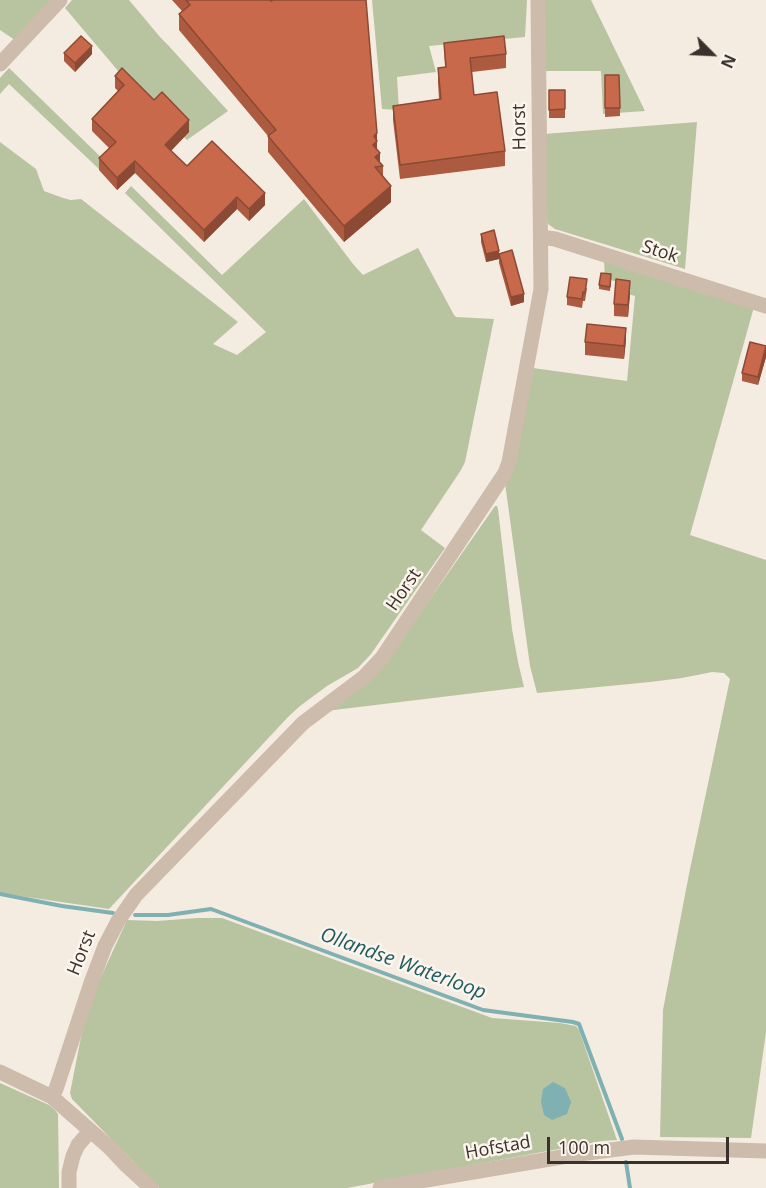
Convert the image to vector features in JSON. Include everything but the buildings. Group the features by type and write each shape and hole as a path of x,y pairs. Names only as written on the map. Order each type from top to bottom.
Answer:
{"street":[{"path":"0,64 60,0"},
{"name":"Horst","path":"52,1097 105,946 118,921 136,895 303,723 364,677 382,658 505,473 542,289 538,0"},
{"name":"Stok","path":"541,237 555,239 766,306"},
{"path":"0,1072 52,1097 151,1188"},
{"path":"69,1188 69,1172 73,1156 78,1145 90,1131"},
{"name":"Hofstad","path":"380,1188 579,1154 634,1147 766,1151"}],"green space":[{"path":"0,0 52,0 15,40 0,30"},
{"path":"72,0 129,0 228,111 187,140 130,85 65,8"},
{"path":"372,0 527,0 525,37 429,46 436,72 397,77 399,110 382,109"},
{"path":"543,0 591,0 645,111 603,114 601,71 543,71"},
{"path":"9,68 107,163 100,170 9,84 0,94 0,78"},
{"path":"697,122 685,269 555,229 548,224 544,134"},
{"path":"0,142 36,169 44,191 71,200 81,199 238,322 213,344 237,355 266,332 125,193 131,186 222,275 304,199 363,275 418,248 456,317 494,319 465,462 421,530 445,548 371,654 358,668 327,686 288,717 109,909 0,893"},
{"path":"604,261 754,307 690,535 766,560 766,1032 751,1138 660,1137 663,1010 730,679 724,673 712,672 650,682 537,693 530,666 505,483 533,368 627,381 635,296 621,292 619,282 605,279"},
{"path":"495,506 498,509 512,629 524,687 326,711 391,655"},
{"path":"222,918 492,1018 576,1026 617,1140 347,1188 159,1188 72,1099 70,1093 91,999 127,920 157,921"},
{"path":"0,1083 49,1105 58,1114 59,1188 0,1188"}],"water":[{"path":"553,1082 565,1088 571,1102 567,1114 552,1120 544,1115 541,1102 543,1089"}],"waterway":[{"name":"Ollandse Waterloop","path":"0,894 113,913"},
{"name":"Ollandse Waterloop","path":"135,915 168,915 211,909 483,1010 579,1024 622,1139"},
{"name":"Ollandse Waterloop","path":"626,1162 630,1188"}]}
